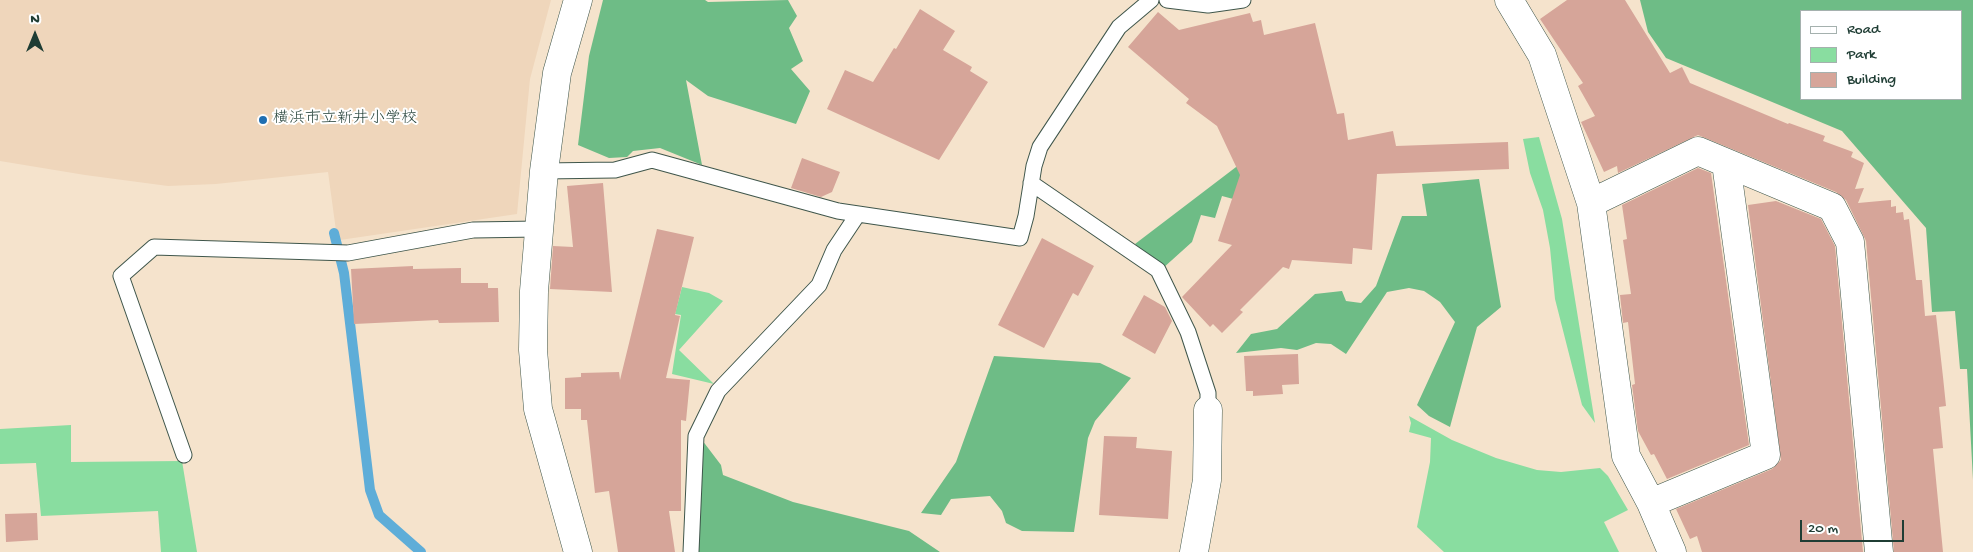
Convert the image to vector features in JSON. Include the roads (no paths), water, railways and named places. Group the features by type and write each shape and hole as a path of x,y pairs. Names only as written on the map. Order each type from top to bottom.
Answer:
{"street":[{"path":"578,0 557,72 544,171 538,229 533,350 538,409 578,552"},
{"path":"1509,0 1542,55 1591,203 1626,456 1651,503 1672,552"},
{"path":"1591,203 1698,151 1832,207 1850,242 1878,552"},
{"path":"1651,503 1766,455 1726,163"},
{"path":"1194,552 1207,480 1208,410"}],"lane":[{"path":"544,171 615,170 652,160 858,214 1020,238 1040,147 1119,27 1151,0"},
{"path":"1167,0 1208,5 1243,0"},
{"path":"1031,183 1158,270 1188,332 1208,393 1208,410"},
{"path":"691,552 696,436 718,391 819,285 834,250 858,214"},
{"path":"184,455 121,276 154,247 348,253 473,230 538,229"}],"waterway":[{"path":"334,233 344,273 370,490 379,515 421,552"}],"place":[{"name":"横浜市立新井小学校","path":"263,120"}]}
